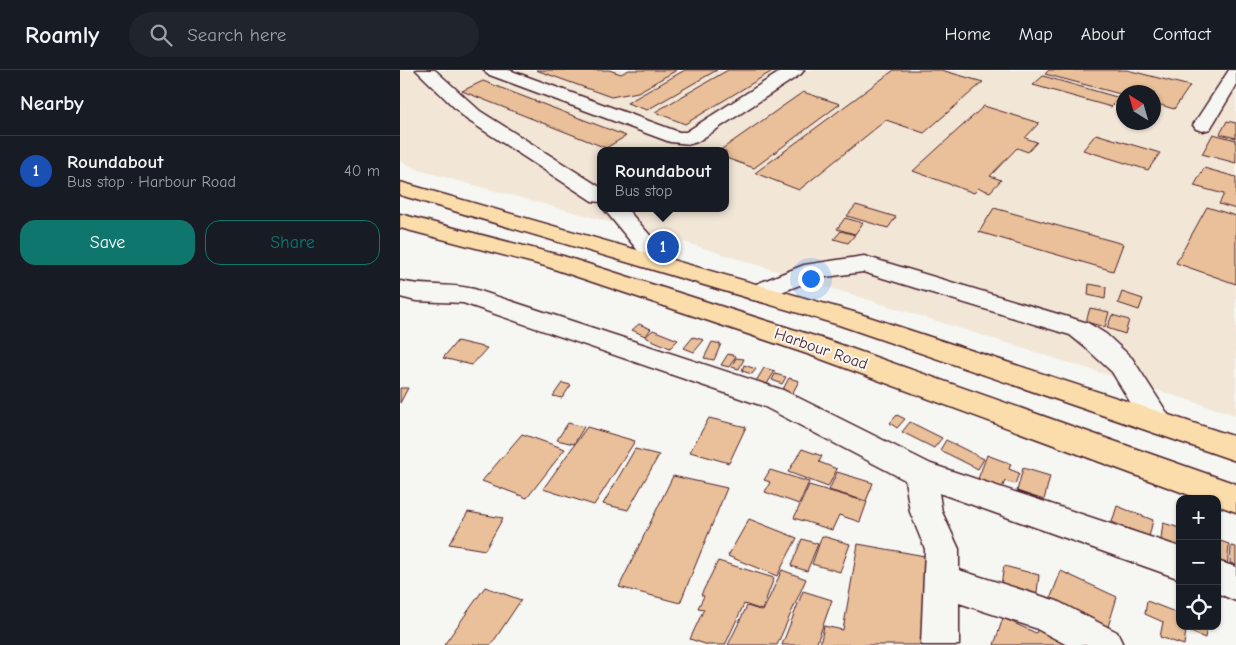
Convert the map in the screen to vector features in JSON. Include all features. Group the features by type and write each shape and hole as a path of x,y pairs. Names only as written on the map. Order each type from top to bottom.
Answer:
{"highway":[{"path":"400,188 495,219 589,243 847,319 1236,449"},
{"name":"Harbour Road","path":"400,220 554,261 810,345 1236,498"}],"street":[{"path":"425,70 474,115 597,194"},
{"path":"493,70 676,138 690,138 795,70"},
{"path":"1203,125 1236,72"},
{"path":"617,212 662,264"},
{"path":"758,293 812,271 864,264 1079,329 1096,341 1122,365 1158,422"},
{"path":"400,289 416,293 466,295 773,398 920,473 1176,562"},
{"path":"920,473 926,512 942,550 940,645"},
{"path":"1221,578 1236,584"},
{"path":"942,581 1044,613 1104,645"}],"shaded area":[{"path":"400,70 1236,70 1236,415 687,243 422,171 400,161"}],"building":[{"path":"536,70 609,70 621,74 629,70 677,70 638,92 611,97"},
{"path":"685,70 717,70 647,110 627,103"},
{"path":"728,70 774,70 685,124 655,112"},
{"path":"894,70 941,70 983,82 924,133 886,120 799,190 755,173"},
{"path":"1049,70 1127,70 1190,86 1174,109 1161,105 1161,85 1116,85 1116,93 1045,74"},
{"path":"1043,76 1116,97 1116,102 1111,107 1033,85"},
{"path":"483,81 626,136 608,147 603,147 462,91"},
{"path":"803,92 840,104 754,168 729,159 729,147 725,147"},
{"path":"984,106 1039,123 1025,138 1037,142 1028,152 1017,148 990,176 1001,180 990,192 979,188 974,193 913,171"},
{"path":"1227,121 1236,123 1236,138 1220,134"},
{"path":"1096,134 1160,153 1148,170 1083,150"},
{"path":"1213,134 1236,140 1236,163 1202,154"},
{"path":"1204,168 1236,177 1236,209 1219,204 1224,194 1194,186"},
{"path":"856,205 896,217 888,228 847,216"},
{"path":"1207,207 1236,216 1236,284 1176,263"},
{"path":"994,208 1123,244 1113,271 979,232"},
{"path":"845,218 863,223 855,234 837,229"},
{"path":"841,231 855,235 848,243 834,239"},
{"path":"1089,284 1106,287 1105,299 1088,295"},
{"path":"1122,292 1143,299 1139,310 1118,303"},
{"path":"1090,308 1109,312 1105,327 1086,322"},
{"path":"1112,315 1129,320 1125,334 1107,328"},
{"path":"639,324 651,329 645,336 632,330"},
{"path":"653,330 678,340 670,348 645,337"},
{"path":"693,337 704,340 694,352 684,348"},
{"path":"457,341 487,348 472,365 443,358"},
{"path":"712,342 721,344 714,360 704,358"},
{"path":"728,354 736,356 729,367 721,365"},
{"path":"736,358 744,359 739,369 731,367"},
{"path":"744,365 756,369 752,374 742,371"},
{"path":"764,368 775,371 767,384 756,381"},
{"path":"775,374 786,377 782,384 772,380"},
{"path":"789,378 799,381 792,394 782,391"},
{"path":"562,383 571,385 562,398 553,396"},
{"path":"400,388 408,388 400,403"},
{"path":"897,415 905,419 897,428 890,423"},
{"path":"709,418 746,427 729,463 690,452"},
{"path":"910,422 942,438 934,448 902,432"},
{"path":"568,423 584,427 574,444 557,440"},
{"path":"587,427 635,441 594,505 543,489"},
{"path":"522,434 565,449 527,498 482,481"},
{"path":"946,440 984,459 978,469 940,450"},
{"path":"635,449 659,455 628,510 603,504"},
{"path":"802,449 822,456 819,462 837,469 828,487 788,472"},
{"path":"987,455 1011,464 1009,469 1019,473 1015,484 1005,481 1002,488 978,479"},
{"path":"1023,468 1050,476 1044,500 1017,491"},
{"path":"770,470 809,482 799,504 765,492 770,482 764,480"},
{"path":"837,472 873,483 866,501 829,490"},
{"path":"673,476 727,488 680,603 619,587"},
{"path":"809,485 867,502 860,522 839,515 832,530 794,518"},
{"path":"1117,506 1153,520 1149,537 1112,522"},
{"path":"468,512 503,518 485,550 449,544"},
{"path":"749,519 797,538 777,576 728,556"},
{"path":"1163,523 1176,527 1176,553 1160,547"},
{"path":"822,536 850,544 840,572 812,564"},
{"path":"802,539 818,544 807,571 791,566"},
{"path":"1221,541 1229,544 1227,570 1221,568"},
{"path":"858,544 936,558 927,645 820,645 824,626 843,630"},
{"path":"1231,546 1236,547 1236,565 1230,563"},
{"path":"718,561 774,578 762,610 744,604 725,645 708,645 690,639 704,609 698,608 704,596 701,595"},
{"path":"1004,566 1039,575 1036,601 1000,591"},
{"path":"782,570 806,579 777,645 728,645 747,606 763,611"},
{"path":"1061,571 1117,597 1107,630 1049,602"},
{"path":"485,587 521,600 491,645 444,645"},
{"path":"803,591 832,600 816,645 782,645"},
{"path":"1147,601 1176,612 1176,630 1186,630 1184,645 1160,637 1163,622 1145,614"},
{"path":"1003,618 1036,633 1039,626 1068,645 994,645"},
{"path":"1186,630 1206,630 1205,638"}],"place":[{"name":"Roundabout","path":"663,247"}]}
